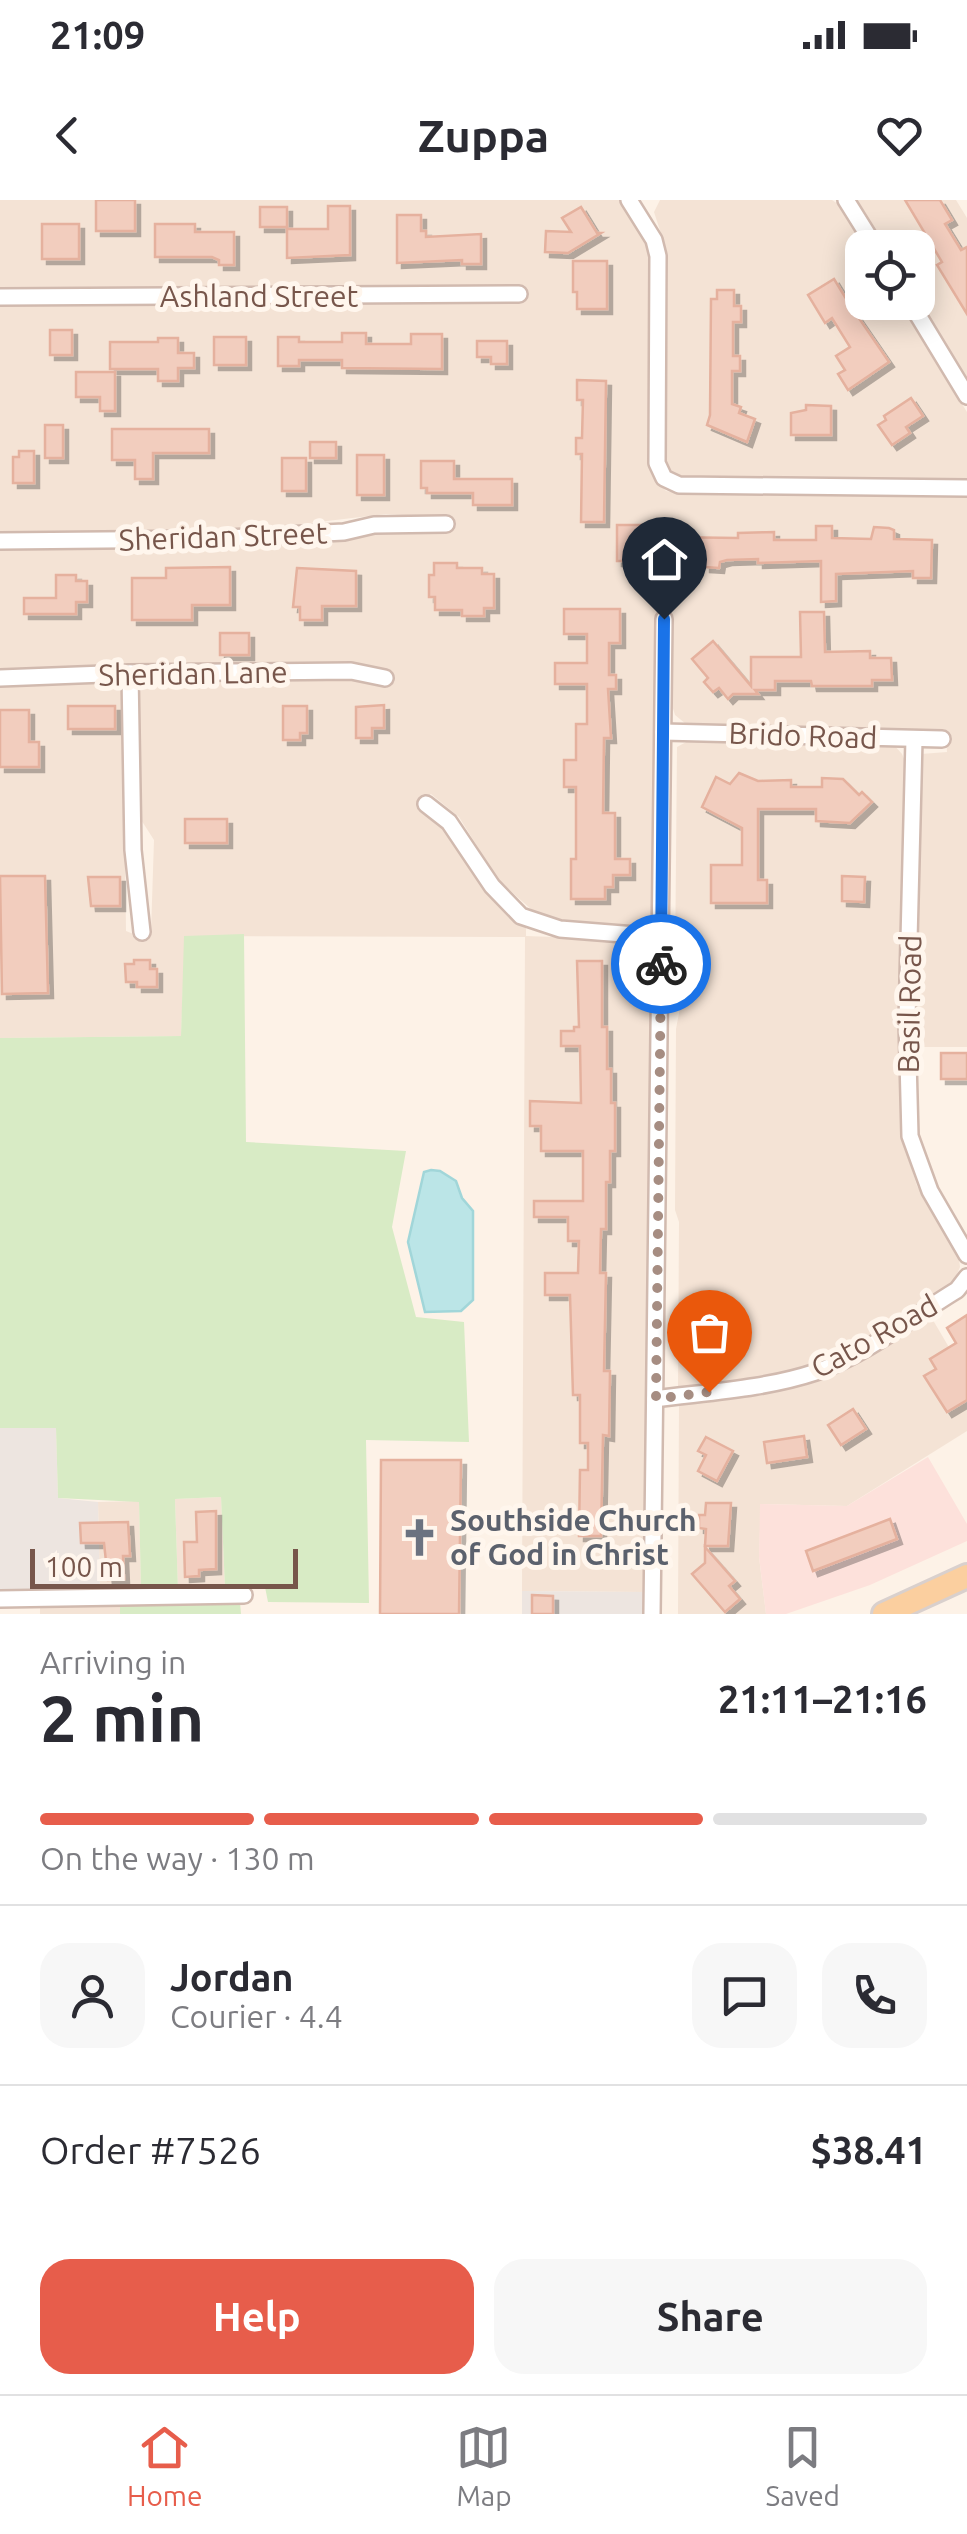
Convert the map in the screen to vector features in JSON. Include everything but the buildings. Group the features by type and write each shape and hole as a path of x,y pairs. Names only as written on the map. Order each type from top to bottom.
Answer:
{"main road":[{"path":"889,1613 967,1576"}],"street":[{"path":"630,200 654,240 658,256 657,463 664,478 680,485 967,488"},
{"path":"846,200 865,230"},
{"name":"Ashland Street","path":"0,297 519,294"},
{"path":"921,320 967,396"},
{"name":"Sheridan Street","path":"0,541 207,539 344,532 374,525 446,524"},
{"path":"652,1614 664,619"},
{"name":"Sheridan Lane","path":"0,678 350,671 384,678"},
{"path":"130,673 133,850 142,932"},
{"name":"Brido Road","path":"663,732 942,739"},
{"name":"Basil Road","path":"914,739 907,1020 910,1136 930,1191 967,1255"},
{"path":"426,804 448,822 492,886 521,916 560,929 661,937"},
{"name":"Cato Road","path":"656,1399 777,1382 818,1371 957,1290 967,1277"},
{"path":"0,1599 244,1594"}],"shaded area":[{"path":"0,200 619,200 649,249 648,464 666,491 686,495 967,496 967,1047 915,1047 921,754 947,752 946,730 686,724 675,715 671,702 669,605 657,606 653,932 563,922 532,910 498,880 459,817 431,794 419,805 446,828 489,897 526,927 526,936 633,940 645,942 653,949 645,1592 522,1591 525,937 185,936 181,1036 0,1038 0,683 113,678 123,686 126,931 141,937 151,932 154,840 138,815 138,685 144,677 350,677 388,686 393,677 351,666 0,672 0,548 160,548 453,529 452,518 386,514 260,529 0,534 0,303 522,301 0,290"},
{"path":"660,200 832,200 838,204 854,230 845,230 845,320 910,320 967,412 967,480 678,477 669,472 668,255 654,212"},
{"path":"855,200 956,200 967,218 967,383 929,320 935,320 935,230 874,230"},
{"path":"690,740 894,745 902,754 907,765 901,1136 917,1186 958,1252 960,1267 954,1281 944,1290 818,1367 678,1389 677,747"},
{"path":"930,1315 967,1378 967,1431 847,1506 761,1504 759,1557 766,1614 678,1614 679,1403 812,1382 846,1368"},
{"path":"0,1428 56,1428 58,1498 98,1502 100,1590 0,1593"},
{"path":"928,1457 967,1524 967,1541 870,1585 786,1614 766,1614 759,1557 760,1504 847,1506"},
{"path":"221,1497 225,1588 178,1589 175,1499"},
{"path":"139,1501 141,1589 100,1590 98,1502"},
{"path":"522,1591 645,1592 645,1614 522,1614"},
{"path":"120,1604 120,1614 40,1614 40,1606"}],"green space":[{"path":"244,934 246,1142 406,1151 392,1227 416,1317 464,1322 469,1442 366,1440 369,1603 268,1602 265,1587 225,1588 221,1497 175,1499 178,1589 141,1589 139,1502 58,1498 56,1428 0,1428 0,1038 181,1036 184,936"},
{"path":"240,1602 241,1614 120,1614 120,1604"}],"water":[{"path":"431,1170 456,1181 462,1198 473,1211 473,1300 461,1311 425,1312 408,1242 424,1172"}],"way so far":[{"path":"661,964 656,1399 709,1392"}],"place":[{"name":"Southside Church of God in Christ","path":"420,1537"}],"route":[{"path":"661,964 664,619"}]}
